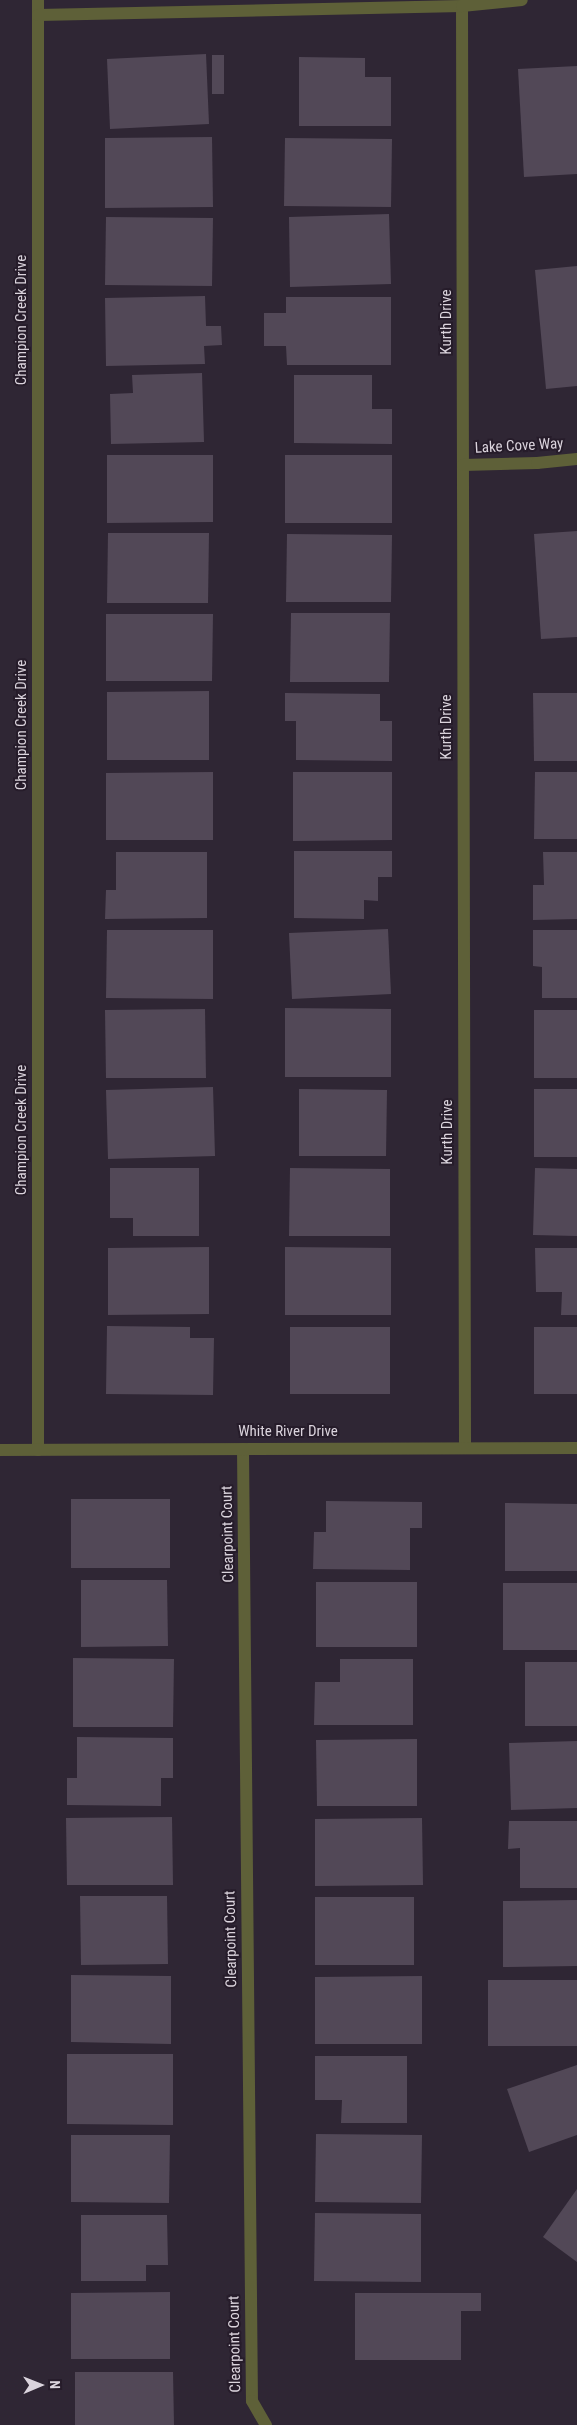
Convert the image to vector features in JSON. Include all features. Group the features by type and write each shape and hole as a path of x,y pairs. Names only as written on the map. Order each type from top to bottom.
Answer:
{"street":[{"name":"Champion Creek Drive","path":"38,0 38,1450"},
{"path":"38,15 462,6 522,0"},
{"name":"Kurth Drive","path":"462,6 465,1448"},
{"name":"Lake Cove Way","path":"463,465 537,463 577,458"},
{"name":"White River Drive","path":"0,1450 577,1448"},
{"name":"Clearpoint Court","path":"243,1449 252,2401 266,2425"}],"building":[{"path":"206,54 209,124 110,129 107,59"},
{"path":"212,55 224,55 224,94 212,94"},
{"path":"299,57 365,58 365,77 391,77 391,126 299,126"},
{"path":"577,66 577,174 524,177 518,69"},
{"path":"212,137 213,207 105,208 105,138"},
{"path":"285,138 392,139 391,207 284,206"},
{"path":"389,214 391,284 290,287 289,217"},
{"path":"106,217 213,218 212,286 105,285"},
{"path":"577,266 577,386 546,389 535,270"},
{"path":"205,296 206,326 221,326 222,345 204,346 205,364 106,366 105,298"},
{"path":"286,297 391,297 391,365 287,365 286,346 264,346 264,313 286,313"},
{"path":"202,373 204,442 111,444 110,394 133,393 132,375"},
{"path":"294,375 372,375 372,409 392,409 392,444 294,443"},
{"path":"107,455 213,455 213,522 107,523"},
{"path":"285,455 392,455 392,523 285,523"},
{"path":"577,531 577,637 541,639 534,534"},
{"path":"108,533 209,533 208,603 107,603"},
{"path":"287,534 392,535 391,602 286,602"},
{"path":"291,613 390,613 389,682 290,682"},
{"path":"106,614 213,614 212,681 106,681"},
{"path":"209,691 209,760 107,760 107,692"},
{"path":"285,693 380,694 380,721 392,721 392,761 296,760 296,721 285,721"},
{"path":"533,693 577,693 577,761 534,761"},
{"path":"213,772 213,840 106,840 106,773"},
{"path":"293,772 392,772 392,840 293,841"},
{"path":"535,772 577,772 577,839 534,839"},
{"path":"294,851 392,851 392,877 378,877 378,901 364,900 364,919 294,918"},
{"path":"116,852 207,852 207,918 105,919 106,890 116,890"},
{"path":"543,852 577,852 577,919 533,920 533,885 544,885"},
{"path":"388,929 391,994 292,999 289,933"},
{"path":"107,930 213,930 213,999 106,998"},
{"path":"533,930 577,930 577,998 542,998 542,967 533,966"},
{"path":"285,1008 391,1009 391,1077 285,1077"},
{"path":"205,1009 206,1078 106,1078 105,1010"},
{"path":"534,1010 577,1010 577,1078 534,1078"},
{"path":"213,1087 215,1156 108,1159 106,1090"},
{"path":"299,1089 387,1090 386,1156 299,1156"},
{"path":"534,1089 577,1089 577,1157 534,1157"},
{"path":"110,1168 199,1168 199,1236 133,1236 133,1218 110,1218"},
{"path":"290,1168 390,1169 390,1236 289,1236"},
{"path":"535,1168 577,1169 577,1236 533,1235"},
{"path":"209,1247 209,1314 108,1315 108,1248"},
{"path":"285,1247 391,1248 391,1315 285,1315"},
{"path":"535,1248 577,1248 577,1315 561,1315 562,1292 536,1292"},
{"path":"107,1326 190,1327 190,1338 214,1338 213,1395 106,1394"},
{"path":"290,1327 390,1327 390,1394 290,1394"},
{"path":"534,1327 577,1327 577,1394 534,1394"},
{"path":"71,1499 170,1499 170,1568 71,1568"},
{"path":"326,1501 422,1502 422,1528 410,1528 410,1570 313,1569 314,1532 326,1532"},
{"path":"505,1503 577,1504 577,1571 505,1571"},
{"path":"81,1580 167,1580 168,1646 81,1647"},
{"path":"316,1582 417,1582 417,1647 316,1647"},
{"path":"503,1583 577,1583 577,1650 503,1650"},
{"path":"73,1658 174,1659 173,1727 73,1727"},
{"path":"340,1659 413,1659 413,1725 314,1725 315,1682 340,1682"},
{"path":"525,1662 577,1662 577,1726 525,1726"},
{"path":"77,1737 173,1738 173,1778 161,1778 161,1806 67,1805 67,1778 77,1778"},
{"path":"417,1739 417,1806 317,1806 316,1740"},
{"path":"577,1741 577,1808 511,1810 509,1743"},
{"path":"172,1817 173,1885 67,1885 66,1818"},
{"path":"422,1818 423,1885 315,1886 315,1819"},
{"path":"509,1821 577,1821 577,1888 520,1888 520,1848 508,1849"},
{"path":"80,1896 167,1896 168,1964 81,1965"},
{"path":"315,1897 414,1897 414,1965 315,1965"},
{"path":"577,1900 577,1966 503,1967 503,1901"},
{"path":"71,1975 171,1976 171,2044 71,2042"},
{"path":"422,1976 422,2044 315,2044 315,1977"},
{"path":"488,1980 577,1980 577,2046 488,2046"},
{"path":"67,2054 173,2054 173,2125 67,2124"},
{"path":"315,2056 407,2056 407,2123 341,2123 342,2100 315,2100"},
{"path":"577,2065 577,2135 529,2152 507,2089"},
{"path":"316,2134 422,2135 421,2203 315,2202"},
{"path":"71,2135 170,2135 169,2203 71,2202"},
{"path":"577,2189 577,2262 543,2237"},
{"path":"315,2213 421,2214 421,2282 314,2281"},
{"path":"81,2215 167,2215 168,2265 146,2265 146,2281 81,2281"},
{"path":"170,2292 170,2359 71,2359 71,2293"},
{"path":"355,2293 481,2293 481,2311 461,2311 461,2360 355,2360"},
{"path":"75,2372 173,2372 174,2425 75,2425"}]}
